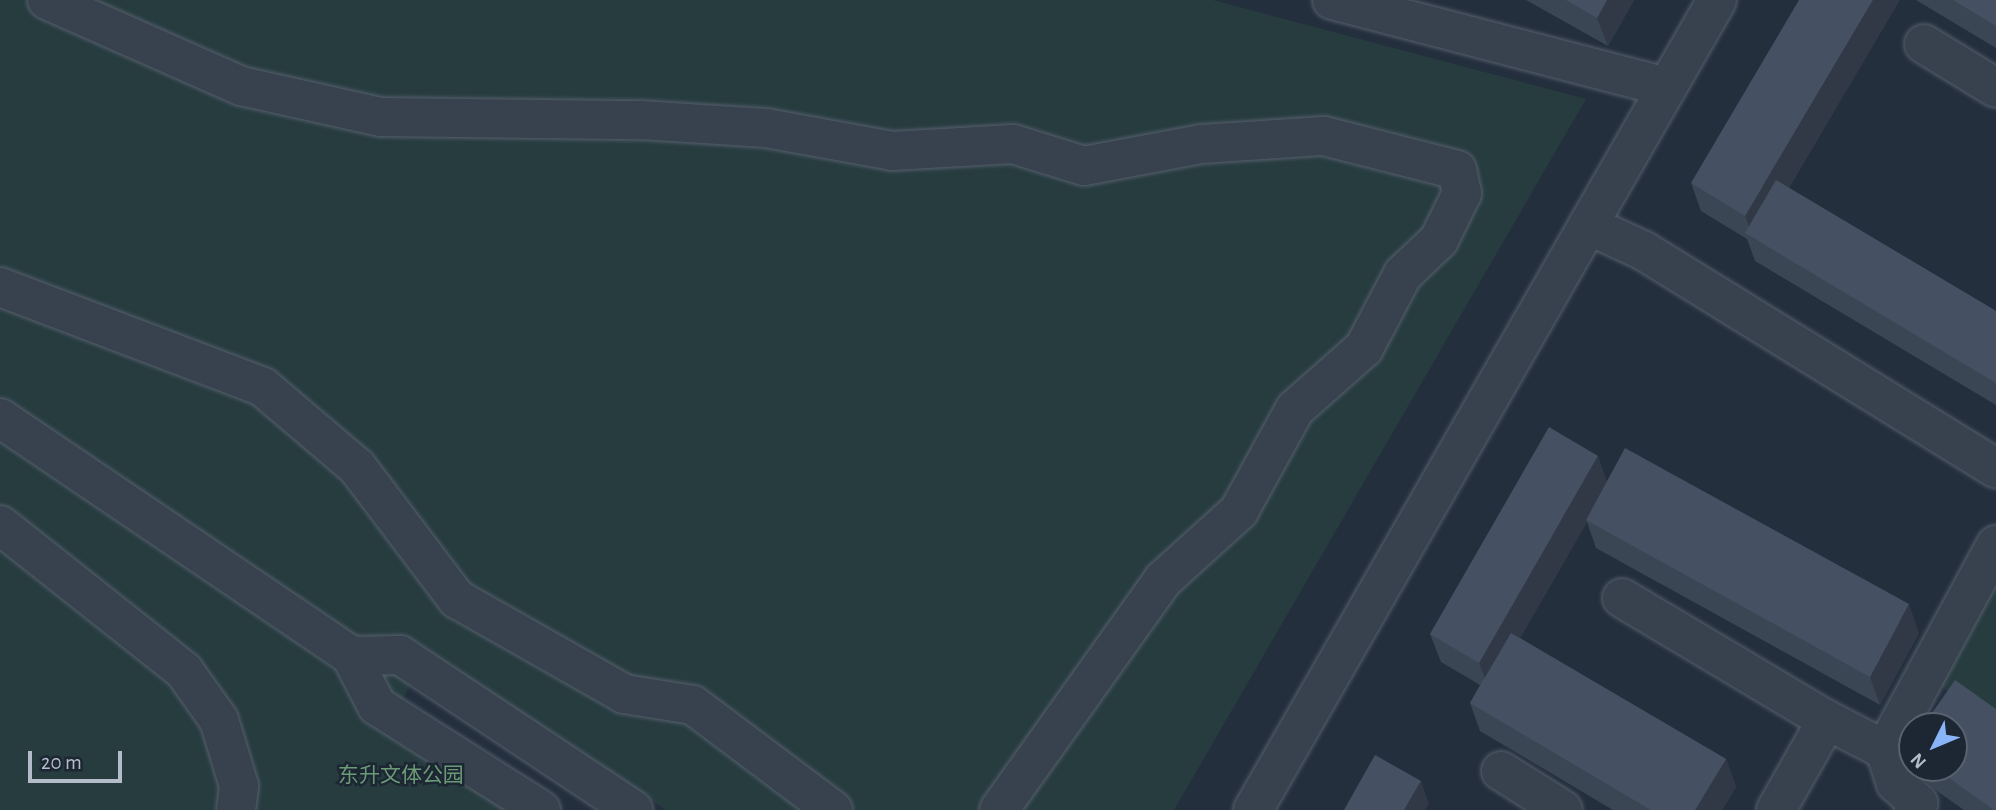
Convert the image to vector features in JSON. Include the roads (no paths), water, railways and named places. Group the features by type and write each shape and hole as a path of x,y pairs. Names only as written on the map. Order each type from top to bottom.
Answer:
{"street":[{"path":"47,0 241,86 381,117 641,120 766,128 892,151 1013,144 1084,166 1202,144 1324,136 1457,170 1462,193 1439,240 1403,274 1364,348 1295,409 1238,511 1163,580 999,810"},
{"path":"1332,0 1667,87"},
{"path":"1253,810 1717,0"},
{"path":"1924,44 1996,88"},
{"path":"1588,225 1644,251 1996,468"},
{"path":"0,287 263,387 357,467 457,599 624,694 693,705 833,810"},
{"path":"0,418 351,656 377,706 541,810"},
{"path":"0,526 184,671 219,720 239,786 236,810"},
{"path":"1885,750 1996,545"},
{"path":"1622,598 1827,720 1885,750 1896,783 1920,808"},
{"path":"351,656 400,655 633,810"},
{"path":"1776,810 1827,720"},
{"path":"1502,771 1563,810"}],"park label":[{"name":"东升文体公园","path":"401,776"}]}
